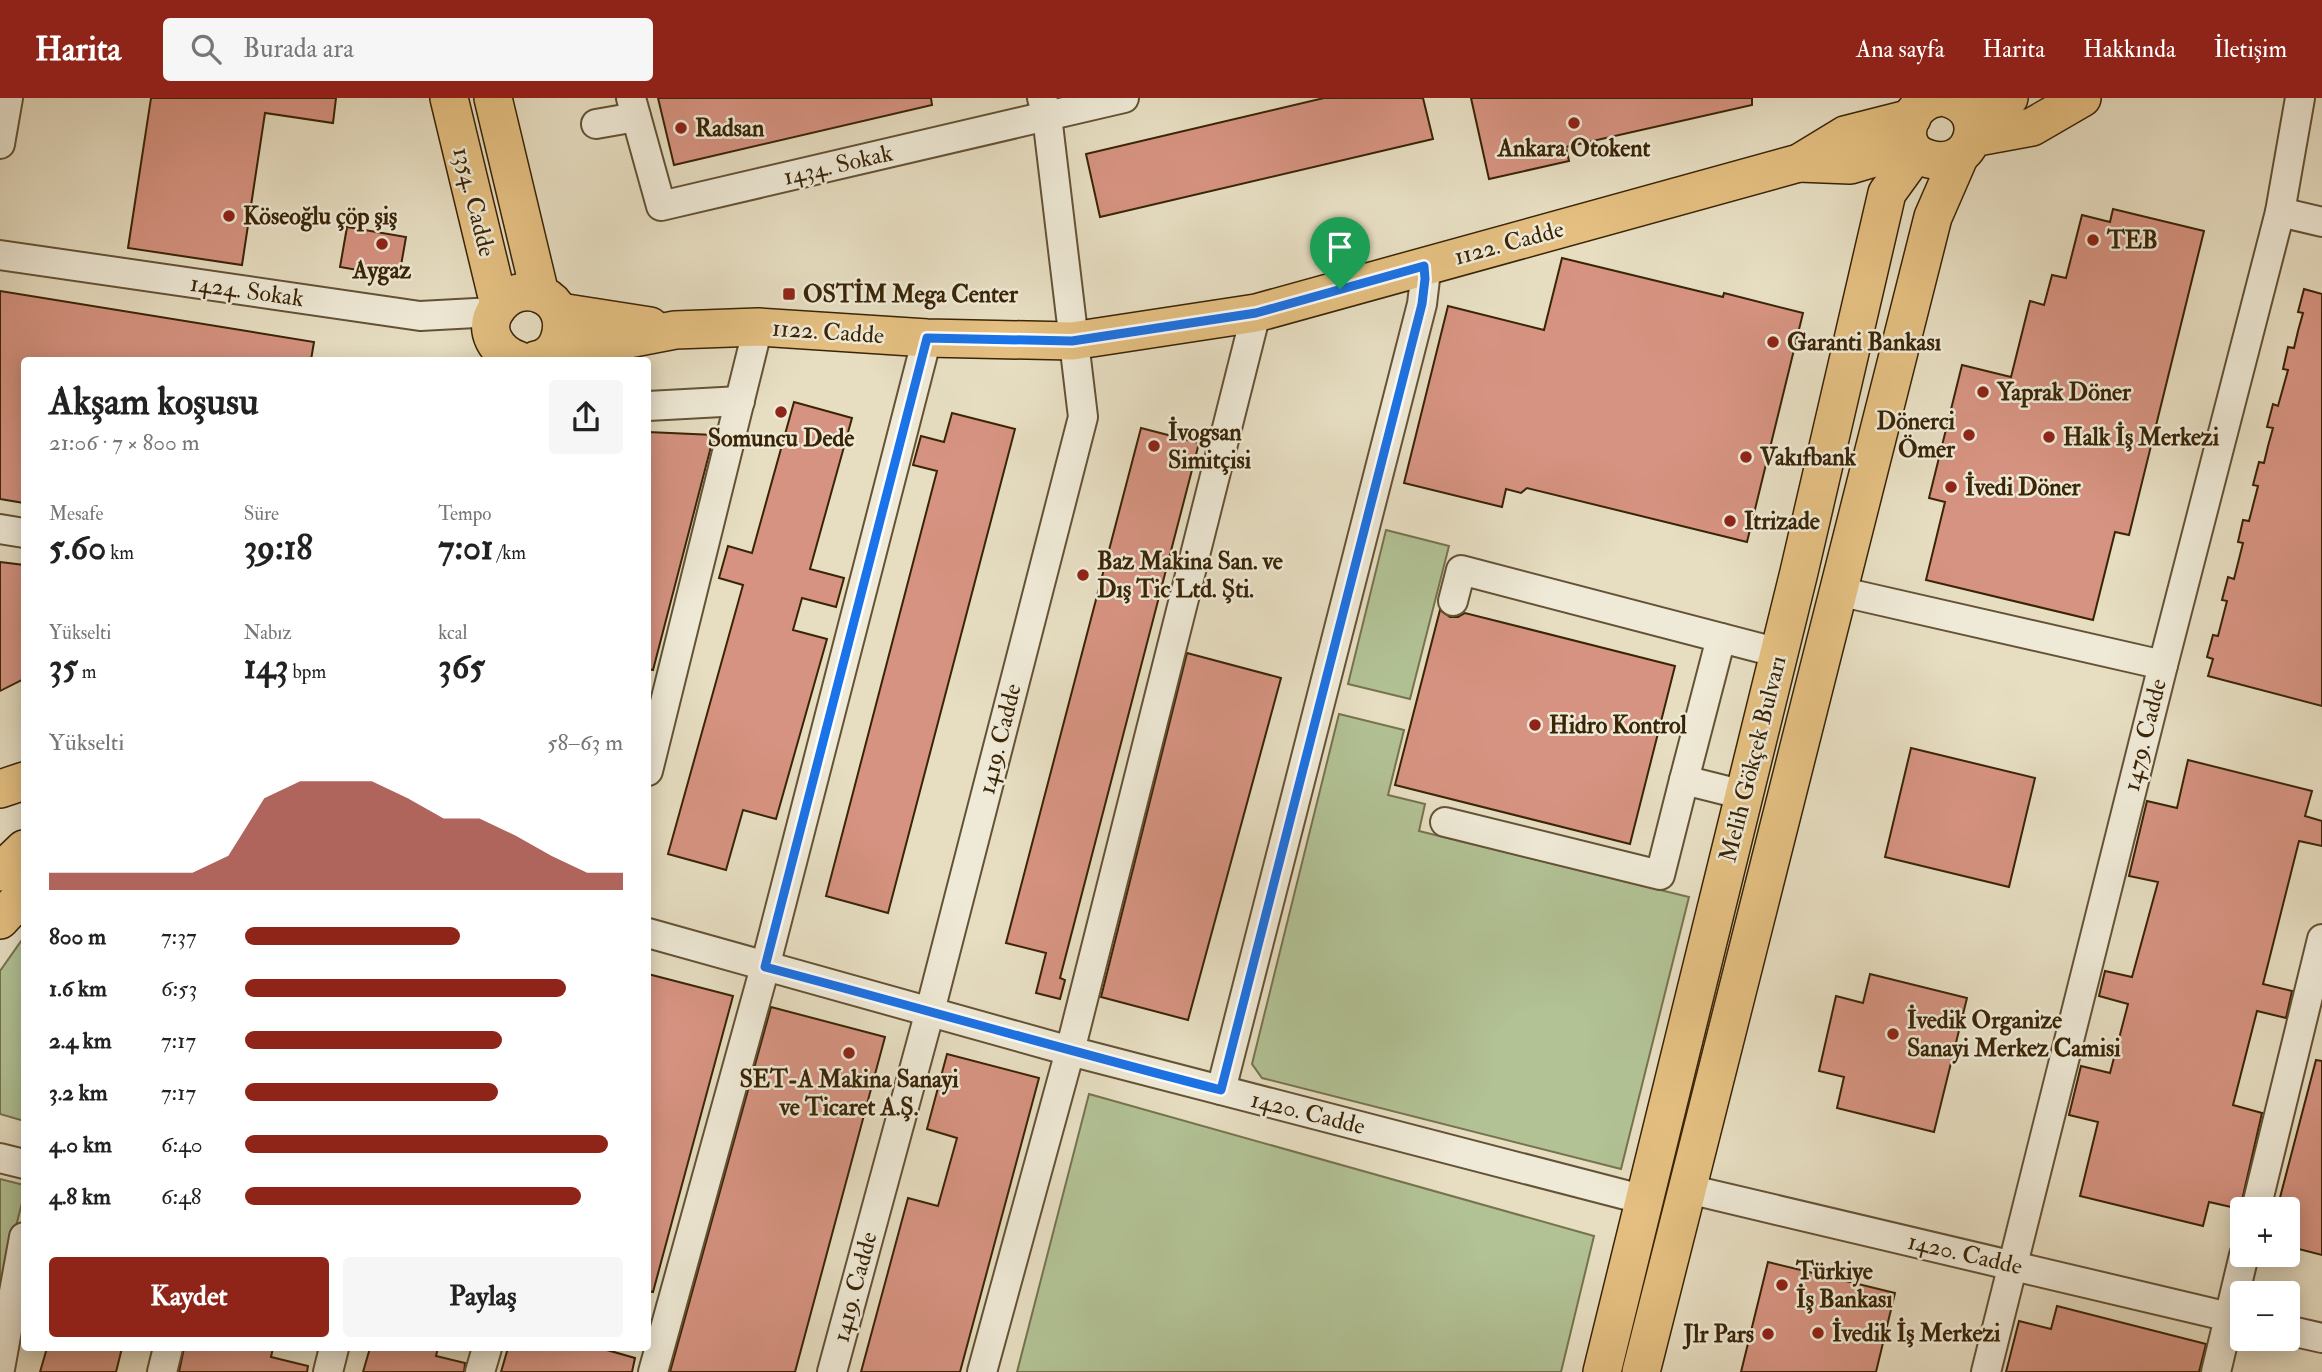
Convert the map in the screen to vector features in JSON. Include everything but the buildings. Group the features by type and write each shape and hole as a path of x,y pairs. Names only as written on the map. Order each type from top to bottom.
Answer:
{"main road":[{"name":"1354. Cadde","path":"449,98 506,340 556,348 563,329 550,303 493,98"},
{"name":"1122. Cadde","path":"675,330 758,327 927,338 1072,341 1256,313 1799,163 1845,135 1939,118 2009,98"},
{"name":"1122. Cadde","path":"1939,118 2032,127 2082,98"},
{"name":"Melih Gökçek Bulvarı","path":"1642,1372 1933,217 1939,118"},
{"name":"Melih Gökçek Bulvarı","path":"1602,1372 1779,653 1887,193 1939,118"},
{"path":"527,291 550,303 675,330 506,340 511,295 527,291"},
{"path":"0,789 21,782"},
{"path":"0,841 21,835"},
{"path":"0,872 21,852"},
{"path":"0,920 21,897"}],"street":[{"path":"0,144 8,98"},
{"name":"1434. Sokak","path":"634,107 661,206 1044,107 1124,98"},
{"name":"1479. Cadde","path":"1986,1372 2163,665 2280,212 2300,98"},
{"path":"596,124 634,107"},
{"name":"1419. Cadde","path":"832,1372 930,1011 1083,417 1044,107"},
{"path":"2280,212 2322,222"},
{"name":"1424. Sokak","path":"0,255 420,316 506,340"},
{"path":"1221,1090 1422,304 1424,266"},
{"path":"982,1372 1070,1051 1256,313"},
{"path":"651,759 758,327"},
{"path":"653,1372 765,967 927,338"},
{"path":"651,406 740,401"},
{"path":"0,530 21,533"},
{"path":"1453,601 1461,570 1779,653"},
{"path":"1838,591 2163,665"},
{"path":"1445,822 1660,875 1721,638"},
{"path":"1684,780 1744,795"},
{"name":"1420. Cadde","path":"651,934 1070,1051 1645,1200"},
{"path":"2259,1197 2322,939"},
{"path":"0,1158 21,1163"},
{"name":"1420. Cadde","path":"1688,1189 2230,1317"},
{"path":"0,1369 21,1254"},
{"path":"2216,1372 2230,1332"},
{"path":"2300,1333 2322,1338"},
{"path":"162,1372 167,1351"},
{"path":"328,1372 333,1351"},
{"path":"480,1372 486,1351"}],"green space":[{"path":"1386,530 1449,546 1410,699 1348,684"},
{"path":"1339,714 1404,730 1388,795 1425,804 1419,831 1689,897 1621,1169 1262,1078 1252,1064"},
{"path":"21,941 21,1120 0,1114 0,971"},
{"path":"1089,1094 1594,1236 1561,1372 1017,1372"},
{"path":"0,1179 21,1184 21,1207 0,1289"}],"place":[{"name":"Ankara Otokent","path":"1574,123"},
{"name":"Radsan","path":"681,128"},
{"name":"Köseoğlu çöp şiş","path":"229,216"},
{"name":"TEB","path":"2093,240"},
{"name":"Aygaz","path":"382,244"},
{"name":"OSTİM Mega Center","path":"789,294"},
{"name":"Garanti Bankası","path":"1773,342"},
{"name":"Yaprak Döner","path":"1983,392"},
{"name":"Somuncu Dede","path":"781,412"},
{"name":"Dönerci Ömer","path":"1969,435"},
{"name":"Halk İş Merkezi","path":"2049,437"},
{"name":"İvogsan Simitçisi","path":"1154,446"},
{"name":"Vakıfbank","path":"1746,457"},
{"name":"İvedi Döner","path":"1951,487"},
{"name":"Itrizade","path":"1730,521"},
{"name":"Baz Makina San. ve Dış Tic Ltd. Şti.","path":"1083,575"},
{"name":"Hidro Kontrol","path":"1535,725"},
{"name":"İvedik Organize Sanayi Merkez Camisi","path":"1893,1034"},
{"name":"SET-A Makina Sanayi ve Ticaret A.Ş.","path":"849,1053"},
{"name":"Türkiye İş Bankası","path":"1782,1285"},
{"name":"İvedik İş Merkezi","path":"1818,1333"},
{"name":"Jlr Pars","path":"1768,1334"}],"route":[{"path":"1424,266 1422,304 1221,1090 765,967 927,338 1072,341 1256,313 1340,289 1424,266"}]}
